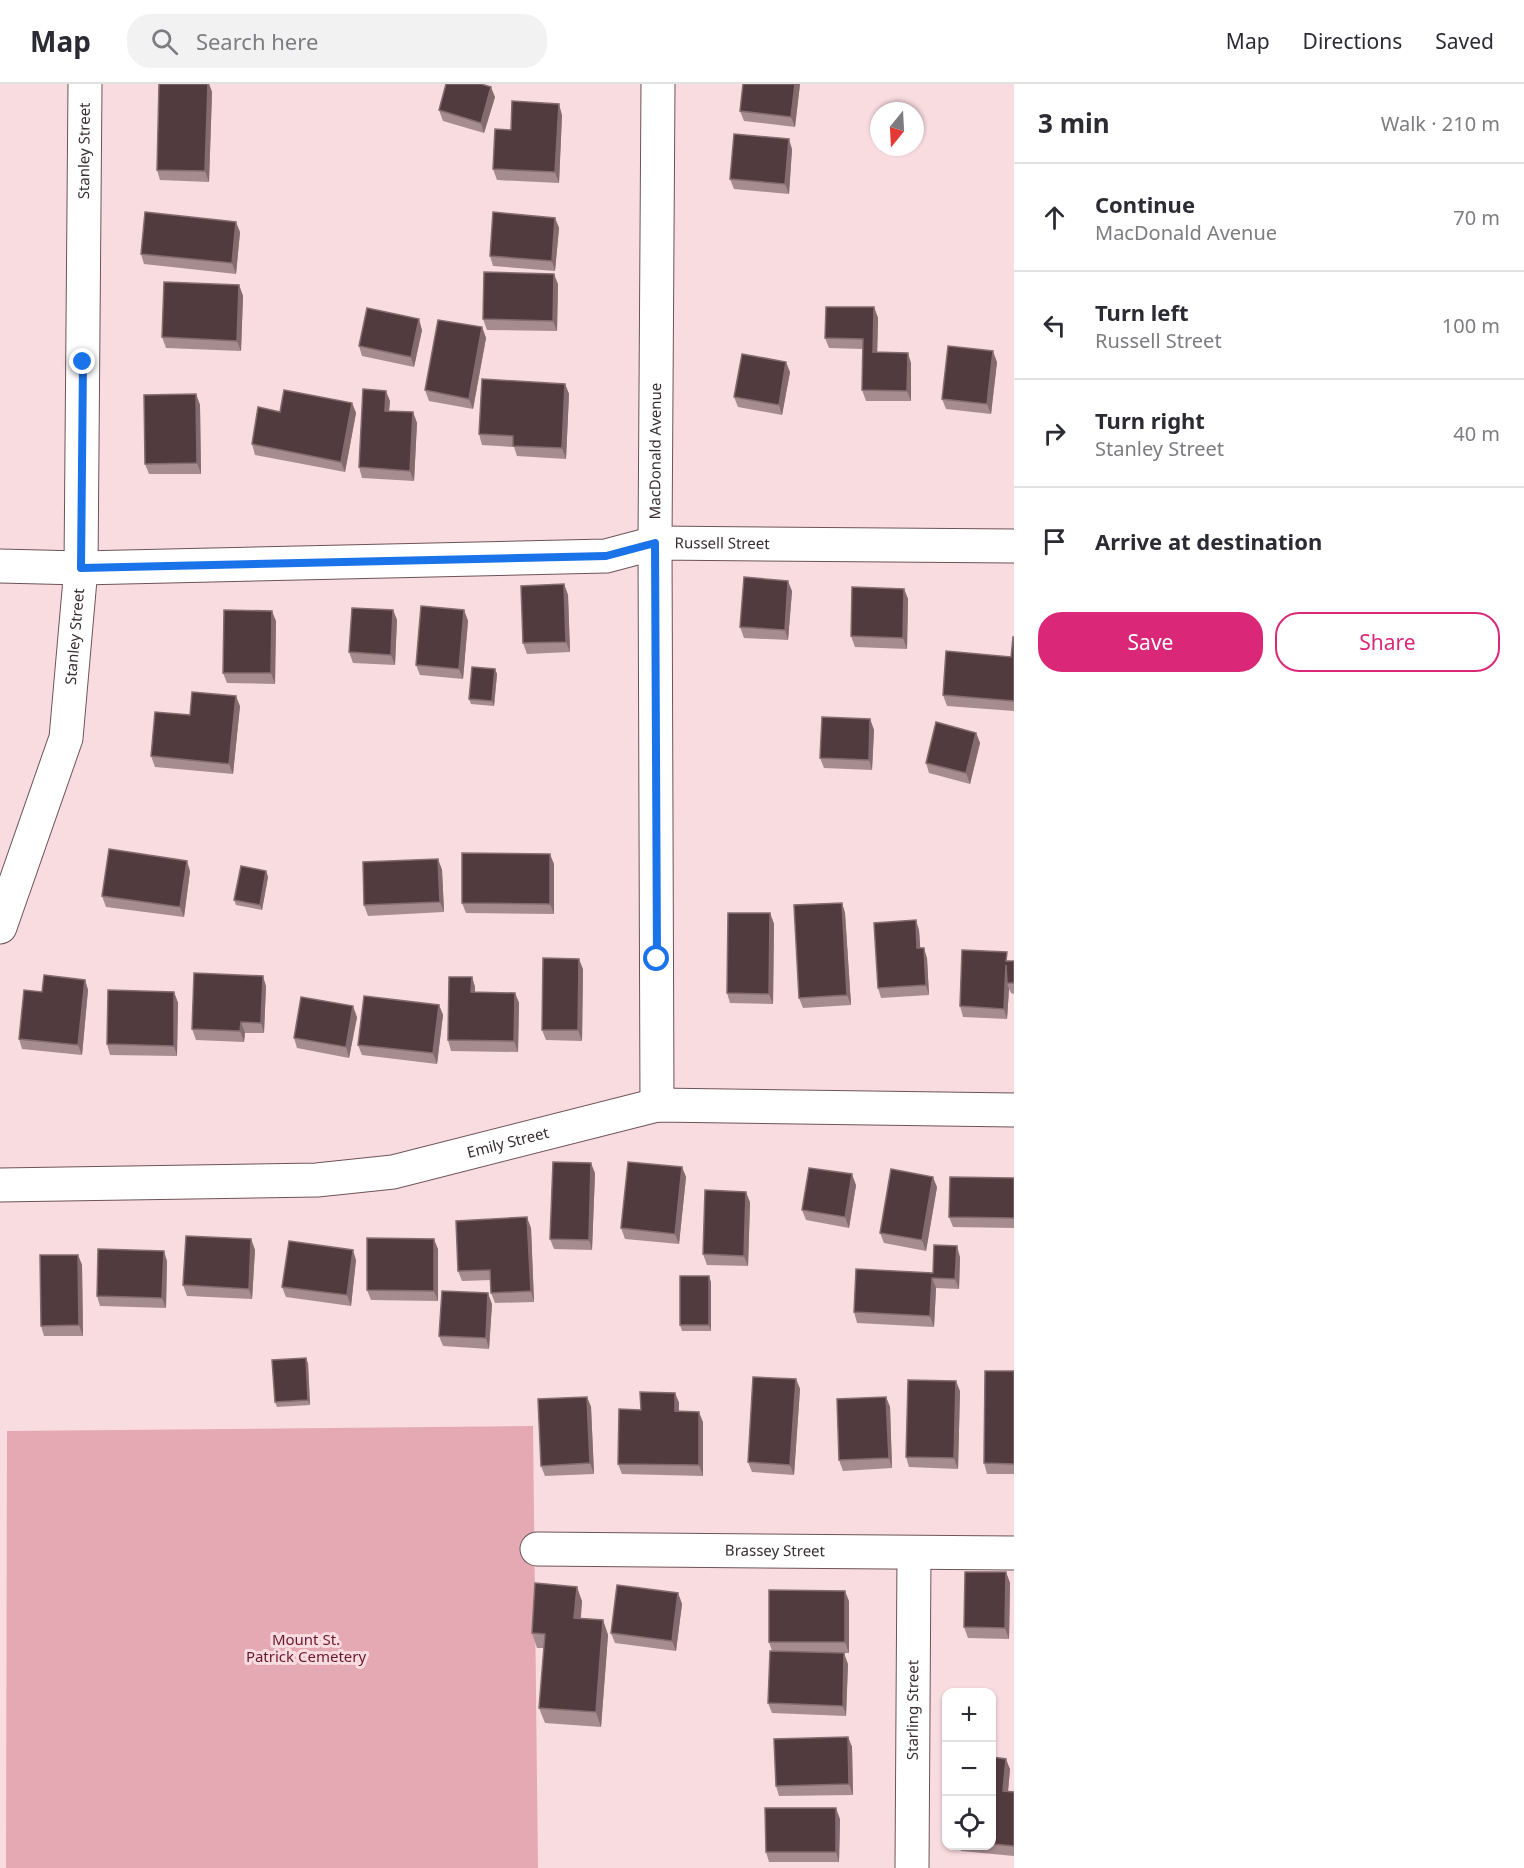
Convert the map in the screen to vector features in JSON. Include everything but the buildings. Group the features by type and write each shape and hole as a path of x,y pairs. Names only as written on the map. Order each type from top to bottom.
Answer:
{"street":[{"name":"Stanley Street","path":"0,927 66,738 81,568 85,84"},
{"name":"MacDonald Avenue","path":"657,1105 655,543 658,84"},
{"name":"Russell Street","path":"0,566 81,568 606,556 655,543 1014,546"},
{"name":"Emily Street","path":"0,1185 317,1180 393,1172 657,1105 1014,1110"},
{"name":"Brassey Street","path":"537,1549 914,1554 1014,1553"},
{"name":"Starling Street","path":"912,1868 914,1554"}],"green space":[{"name":"Mount St. Patrick Cemetery","path":"533,1426 538,1868 6,1868 7,1431"}],"route":[{"path":"83,362 81,568 606,556 655,543 657,959"}]}
